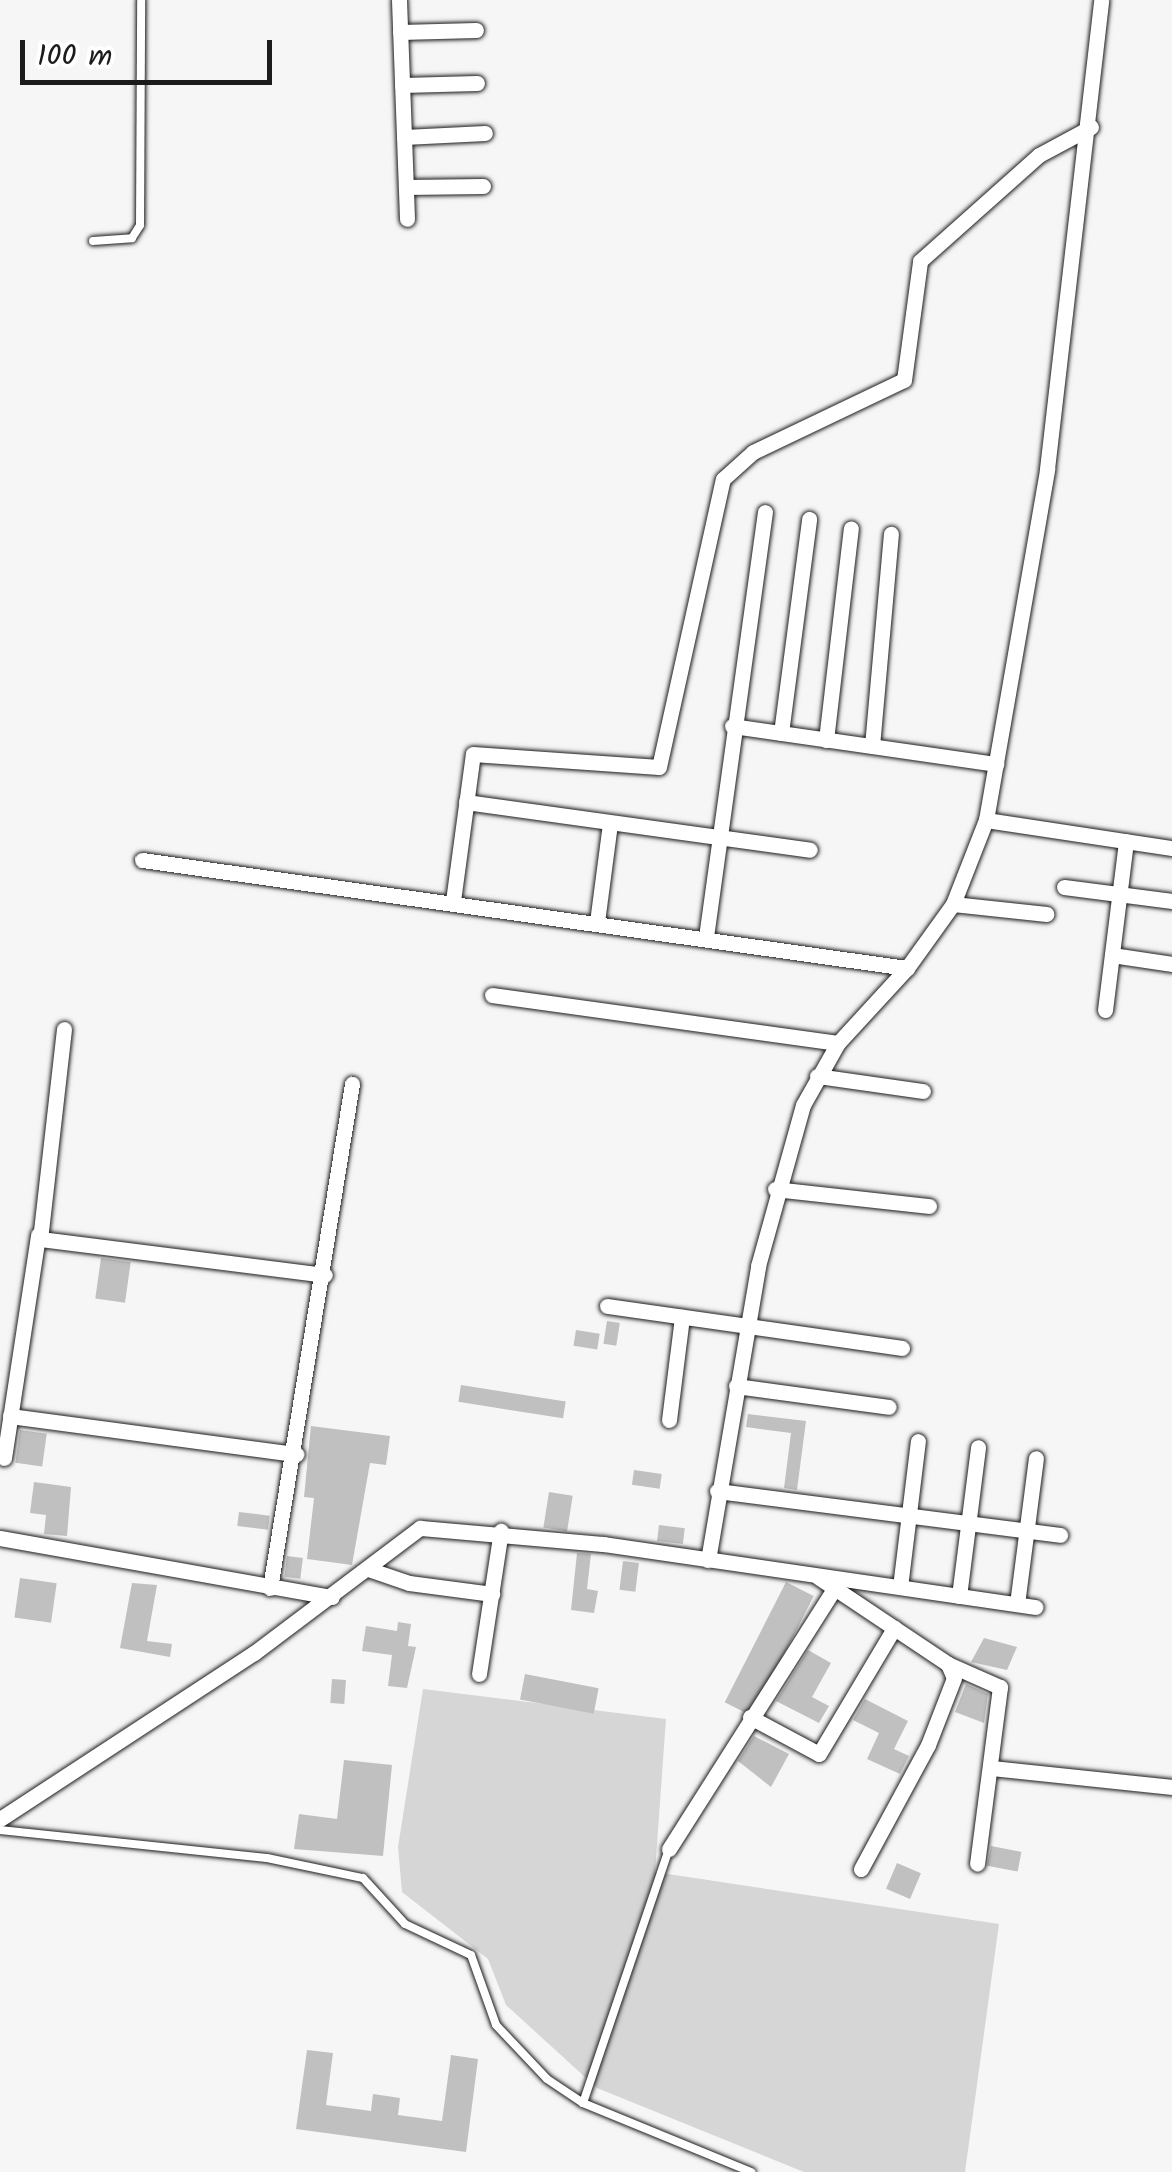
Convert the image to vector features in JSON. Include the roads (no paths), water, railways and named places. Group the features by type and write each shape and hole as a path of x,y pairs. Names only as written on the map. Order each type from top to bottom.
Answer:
{"street":[{"path":"399,0 407,218"},
{"path":"708,1560 736,1386 775,1190 818,1076 838,1043 907,968 953,904 986,820 1047,470 1091,127 1102,0"},
{"path":"400,32 476,30"},
{"path":"402,85 478,83"},
{"path":"454,901 476,752 659,767 723,480 752,452 904,380 920,261 1039,154 1091,127"},
{"path":"404,138 486,133"},
{"path":"406,187 484,186"},
{"path":"706,938 732,726 765,512"},
{"path":"781,733 809,520"},
{"path":"826,740 852,528"},
{"path":"872,746 892,534"},
{"path":"732,726 996,764"},
{"path":"466,802 810,850"},
{"path":"986,820 1172,848"},
{"path":"598,922 610,823"},
{"path":"1105,1010 1126,841"},
{"path":"142,860 454,901 907,968"},
{"path":"1064,887 1172,901"},
{"path":"953,904 1046,914"},
{"path":"1112,955 1172,964"},
{"path":"492,996 838,1043"},
{"path":"4,1458 4,1434 20,1357 64,1030"},
{"path":"818,1076 923,1091"},
{"path":"270,1588 296,1454 352,1084"},
{"path":"775,1190 929,1206"},
{"path":"38,1235 324,1275"},
{"path":"607,1306 902,1348"},
{"path":"669,1420 682,1316"},
{"path":"0,1354 20,1357"},
{"path":"736,1386 890,1407"},
{"path":"10,1416 296,1454"},
{"path":"900,1587 918,1440"},
{"path":"959,1596 978,1447"},
{"path":"1018,1604 1036,1458"},
{"path":"717,1492 1060,1536"},
{"path":"0,1819 332,1597 420,1528 501,1531 1035,1607"},
{"path":"479,1674 501,1531"},
{"path":"0,1538 332,1597"},
{"path":"368,1569 409,1583 492,1594"},
{"path":"814,1575 948,1664 1000,1687 977,1864"},
{"path":"670,1849 834,1589"},
{"path":"750,1717 819,1754 894,1628"},
{"path":"861,1869 928,1745 953,1686 948,1664"},
{"path":"992,1768 1172,1787"}],"lane":[{"path":"93,242 132,238 140,226 141,0"},
{"path":"0,1830 267,1858 363,1878 406,1924 471,1955 491,2016 509,2045 583,2103 751,2172"},
{"path":"583,2103 670,1849"}]}
